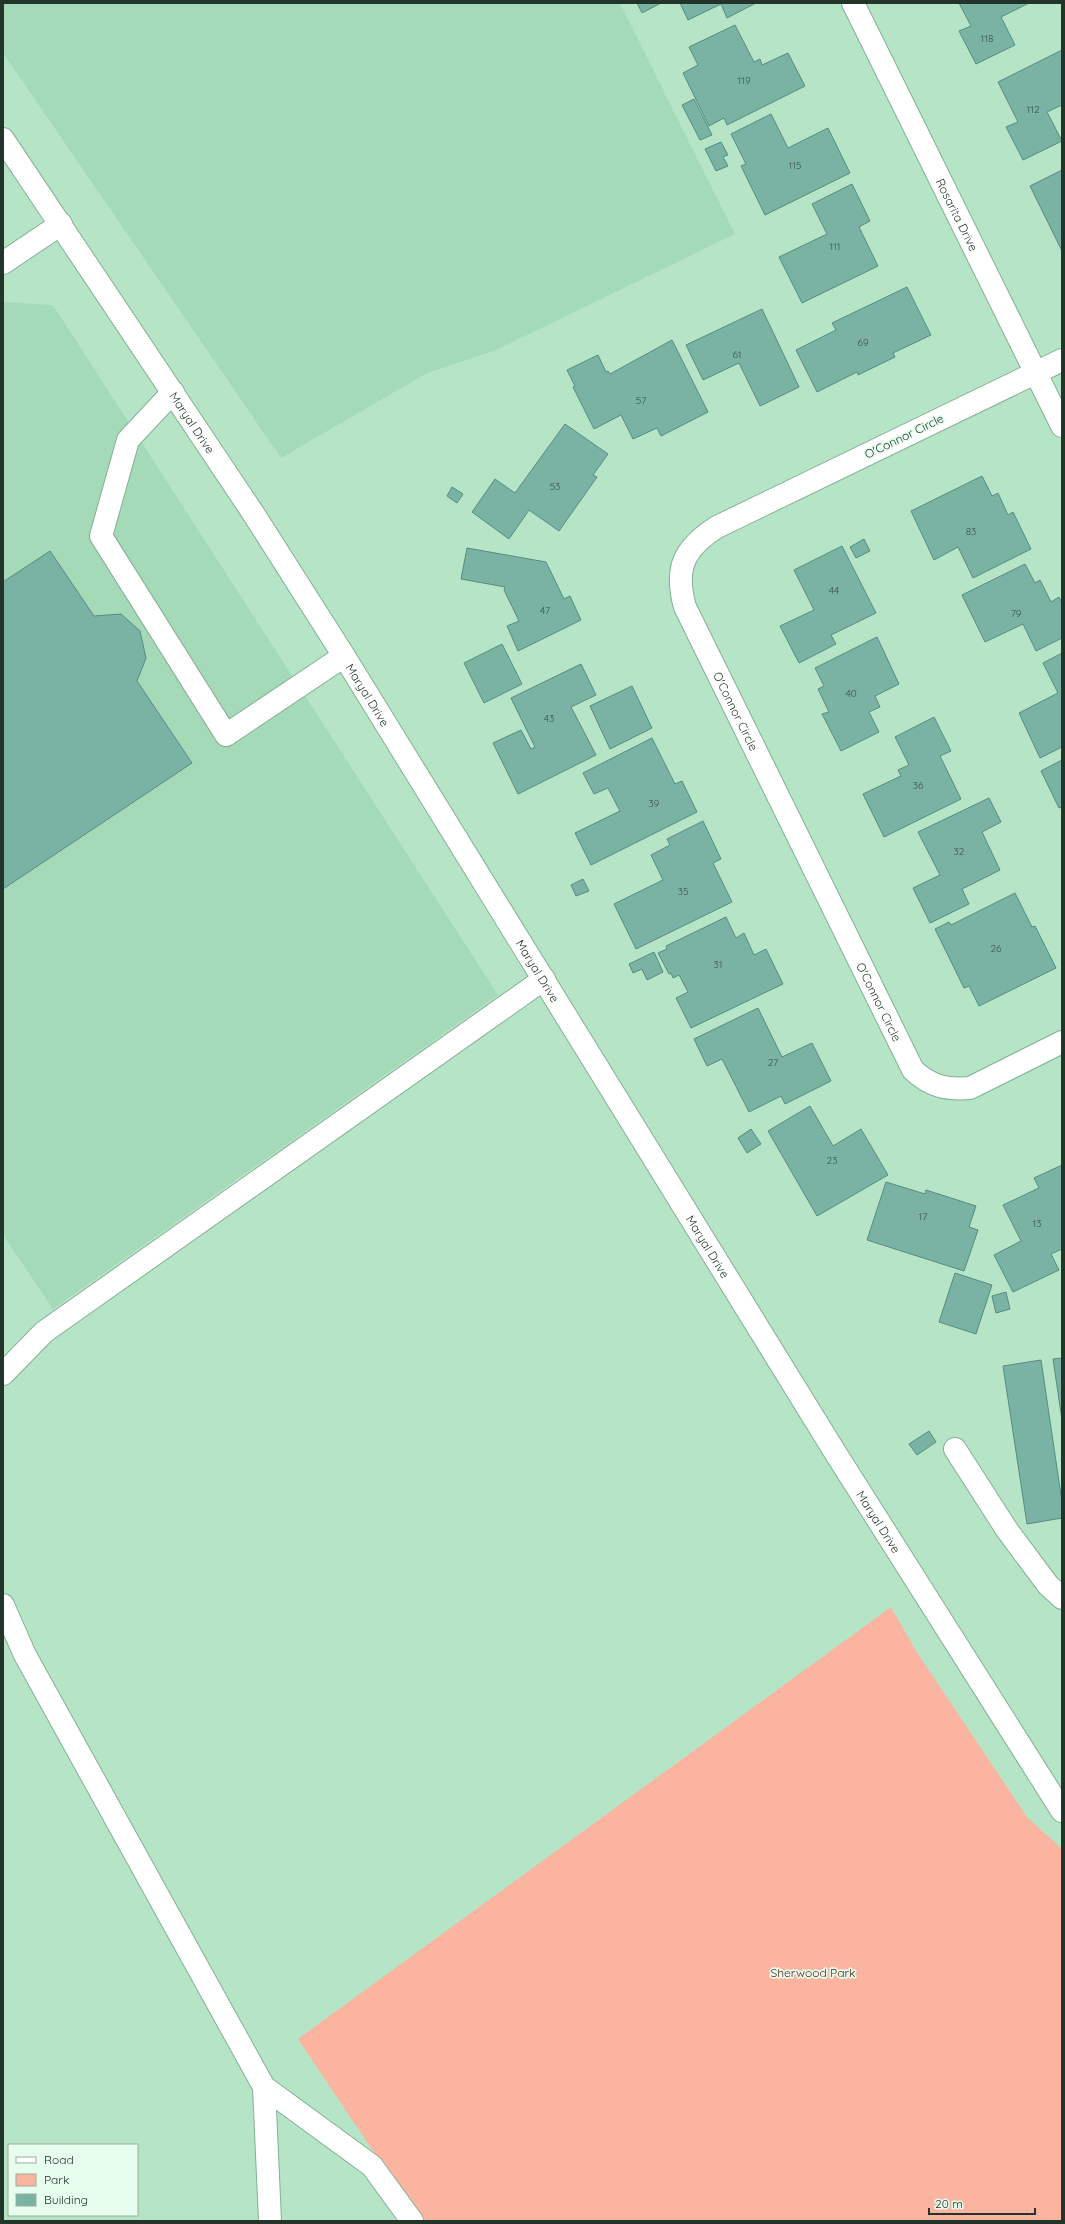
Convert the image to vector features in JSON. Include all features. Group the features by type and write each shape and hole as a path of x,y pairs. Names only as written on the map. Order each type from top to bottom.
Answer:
{"street":[{"name":"Rosarita Drive","path":"854,3 1062,426"},
{"name":"Maryal Drive","path":"3,138 253,513 344,656 833,1449 1062,1811"},
{"path":"3,263 61,224"},
{"name":"O'Connor Circle","path":"1062,360 717,527 692,545 686,556 681,575 681,594 685,607 913,1070 924,1081 939,1087 953,1090 970,1088 1062,1042"},
{"path":"173,392 128,440 101,536 226,735 344,656"},
{"path":"3,1374 44,1332 544,979"},
{"path":"955,1449 1007,1530 1052,1590 1062,1598"},
{"path":"3,1605 25,1655 264,2087 372,2166 412,2221"},
{"path":"264,2087 270,2221"}],"shaded area":[{"path":"3,3 620,3 735,234 496,350 427,373 281,458 3,53"},
{"path":"3,302 53,305 498,995 53,1309 3,1235"}],"green space":[{"name":"Sherwood Park","path":"891,1607 916,1651 1027,1817 1062,1849 1062,2221 420,2221 298,2039"}],"building":[{"path":"637,3 661,3 642,13"},
{"path":"680,3 756,3 727,18 721,4 688,20"},
{"path":"959,3 1029,3 1001,17 1015,45 976,64 959,31 971,26"},
{"path":"735,25 754,62 760,59 762,65 788,53 805,86 727,125 724,118 709,126 683,73 698,65 689,47"},
{"path":"1062,50 1062,105 1047,112 1062,141 1023,160 1006,127 1018,122 998,82"},
{"path":"694,99 712,135 700,140 682,105"},
{"path":"771,114 788,148 828,128 850,173 765,215 741,166 746,164 731,134"},
{"path":"721,142 728,155 723,157 728,166 716,171 705,149"},
{"path":"1062,170 1062,251 1030,186"},
{"path":"852,184 870,221 859,227 878,266 802,303 779,257 827,234 812,204"},
{"path":"907,287 931,335 893,353 895,357 858,375 857,372 817,392 796,350 836,330 832,323"},
{"path":"762,309 799,387 760,406 739,363 703,380 686,345"},
{"path":"672,340 708,412 661,436 657,428 633,439 621,415 594,429 573,387 575,386 567,370 598,355 606,372 608,371 610,374"},
{"path":"565,424 608,454 593,475 597,477 559,531 529,510 509,539 472,512 495,479 515,493"},
{"path":"982,476 992,496 998,493 1008,515 1013,512 1031,549 973,578 958,547 934,560 911,511"},
{"path":"452,487 463,494 457,503 447,496"},
{"path":"864,539 870,551 856,558 850,547"},
{"path":"842,546 876,613 831,635 836,644 799,663 780,626 814,610 794,570"},
{"path":"467,548 546,562 564,599 570,596 581,620 518,651 507,626 519,621 504,590 505,587 461,579"},
{"path":"50,551 94,616 121,614 140,631 146,658 137,681 192,763 3,889 3,582"},
{"path":"1025,564 1035,583 1040,580 1051,602 1059,597 1062,603 1062,638 1036,651 1023,624 985,642 962,595"},
{"path":"877,637 899,684 875,696 880,707 869,712 879,732 841,751 822,714 829,712 818,689 824,686 815,668"},
{"path":"502,644 522,684 484,703 464,663"},
{"path":"1062,653 1062,747 1040,758 1019,713 1058,693 1043,663"},
{"path":"581,664 596,695 571,707 596,755 518,794 493,743 521,730 531,749 535,747 511,698"},
{"path":"632,686 652,728 610,749 590,706"},
{"path":"934,717 951,751 940,756 961,799 884,837 863,794 901,776 898,770 909,765 895,737"},
{"path":"652,738 675,784 682,781 697,812 591,865 575,833 620,811 608,788 594,794 583,773"},
{"path":"1062,760 1062,807 1059,808 1041,771"},
{"path":"989,798 1001,822 982,832 1000,870 962,889 969,904 930,923 913,888 940,875 918,832"},
{"path":"703,821 721,859 713,863 732,902 636,949 614,904 663,880 651,855 670,845 667,839"},
{"path":"583,879 589,891 576,896 571,885"},
{"path":"1015,893 1032,927 1035,926 1056,968 979,1006 969,986 964,988 935,929 949,922 951,925"},
{"path":"726,917 736,938 744,933 754,955 766,949 783,984 691,1028 676,998 688,992 679,975 673,978 671,973 669,974 658,953 667,949 666,946"},
{"path":"654,952 663,972 647,980 642,969 633,973 629,964"},
{"path":"758,1008 782,1057 812,1043 831,1081 785,1104 781,1096 749,1112 722,1059 707,1066 694,1039"},
{"path":"810,1106 833,1146 861,1129 888,1175 817,1216 768,1131"},
{"path":"751,1129 761,1144 747,1153 738,1138"},
{"path":"1062,1165 1062,1249 1051,1254 1059,1270 1013,1292 994,1255 1021,1241 1003,1205 1039,1188 1034,1178"},
{"path":"886,1182 925,1194 926,1190 976,1206 969,1227 978,1230 964,1271 867,1240"},
{"path":"955,1273 992,1285 976,1334 939,1322"},
{"path":"1006,1292 1010,1309 996,1313 992,1296"},
{"path":"1062,1358 1062,1420 1053,1359"},
{"path":"1041,1360 1062,1502 1062,1518 1027,1524 1003,1366"},
{"path":"929,1431 936,1442 917,1455 909,1444"}]}
